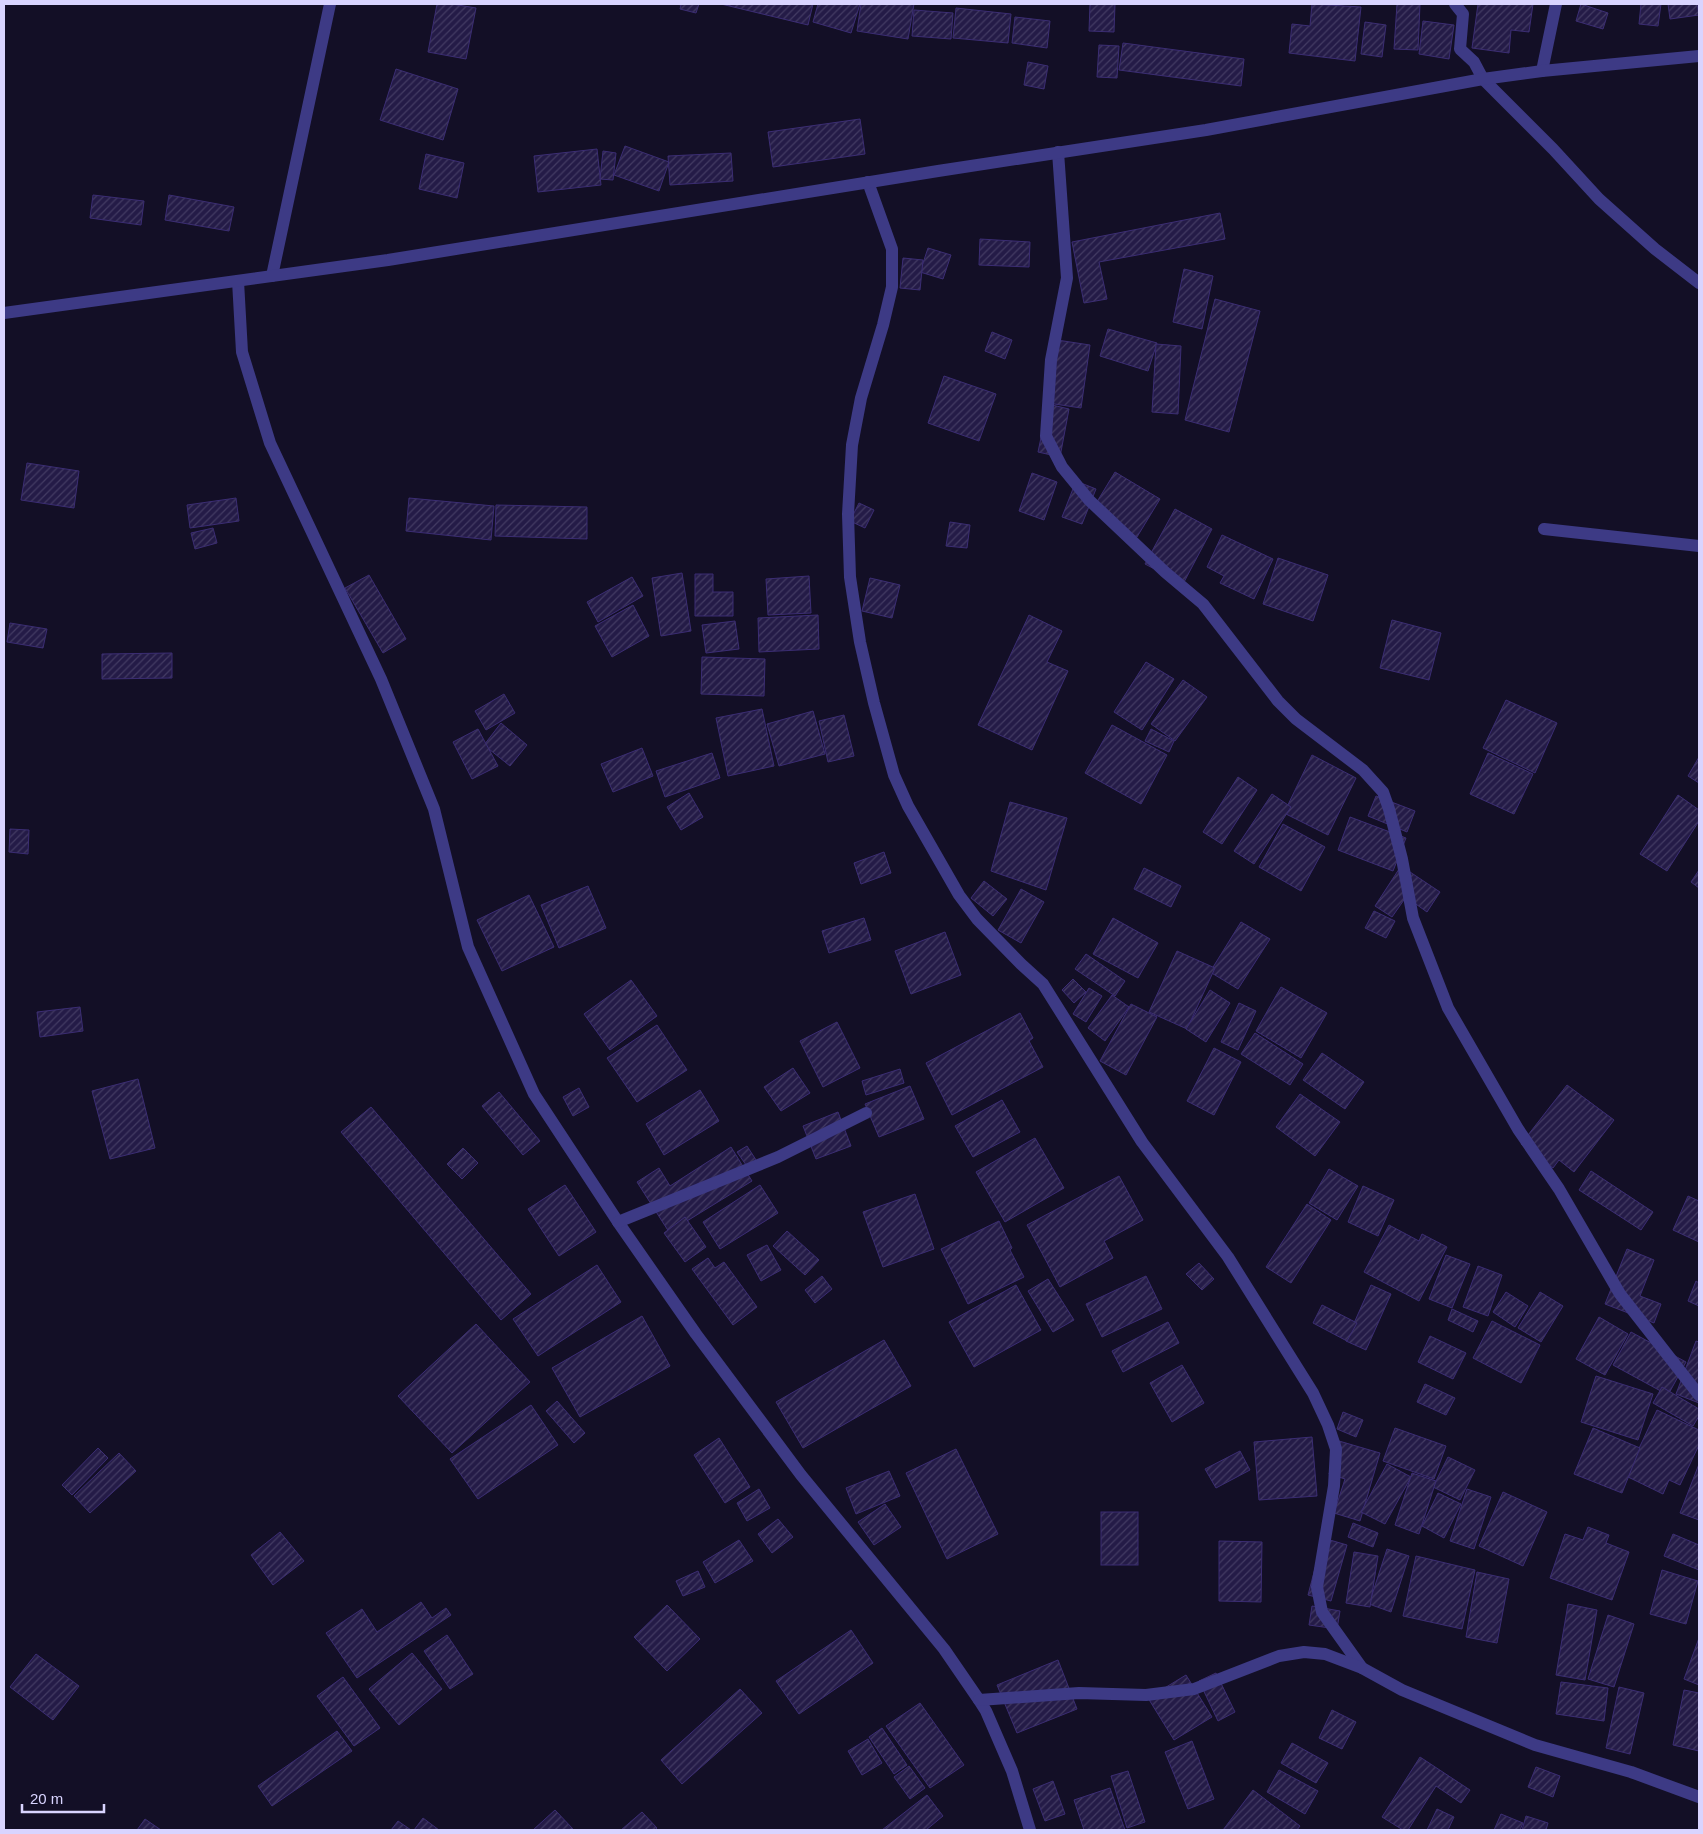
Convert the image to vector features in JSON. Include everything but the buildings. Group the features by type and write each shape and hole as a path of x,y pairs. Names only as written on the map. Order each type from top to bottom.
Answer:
{"street":[{"path":"272,276 330,4"},
{"path":"1455,4 1463,14 1460,49 1474,62 1483,79 1553,149 1599,199 1655,249 1699,283"},
{"path":"1542,71 1556,4"},
{"path":"4,313 388,260 868,182 1206,130 1483,79 1542,71 1699,56"},
{"path":"1058,152 1067,278 1051,360 1046,436 1062,467 1089,500 1165,572 1203,604 1278,701 1296,719 1363,770 1383,792 1390,808 1414,918 1448,1008 1518,1129 1559,1189 1620,1294 1677,1364 1699,1395"},
{"path":"868,182 892,250 892,287 883,325 861,398 852,445 848,514 850,577 860,642 874,703 894,774 908,806 959,895 977,919 1043,984 1058,1005 1142,1142 1228,1257 1313,1393 1328,1425 1336,1449 1334,1486 1317,1587 1322,1612 1362,1668"},
{"path":"238,281 242,352 270,443 382,679 434,809 468,947 534,1094 618,1222 696,1334 800,1475 944,1649 979,1700 986,1711 1012,1771 1030,1830"},
{"path":"1544,529 1699,546"},
{"path":"618,1222 778,1157 866,1113"},
{"path":"979,1700 1080,1693 1146,1696 1194,1689 1279,1656 1304,1652 1324,1654 1362,1668 1402,1690 1535,1745 1631,1772 1699,1797"}]}
